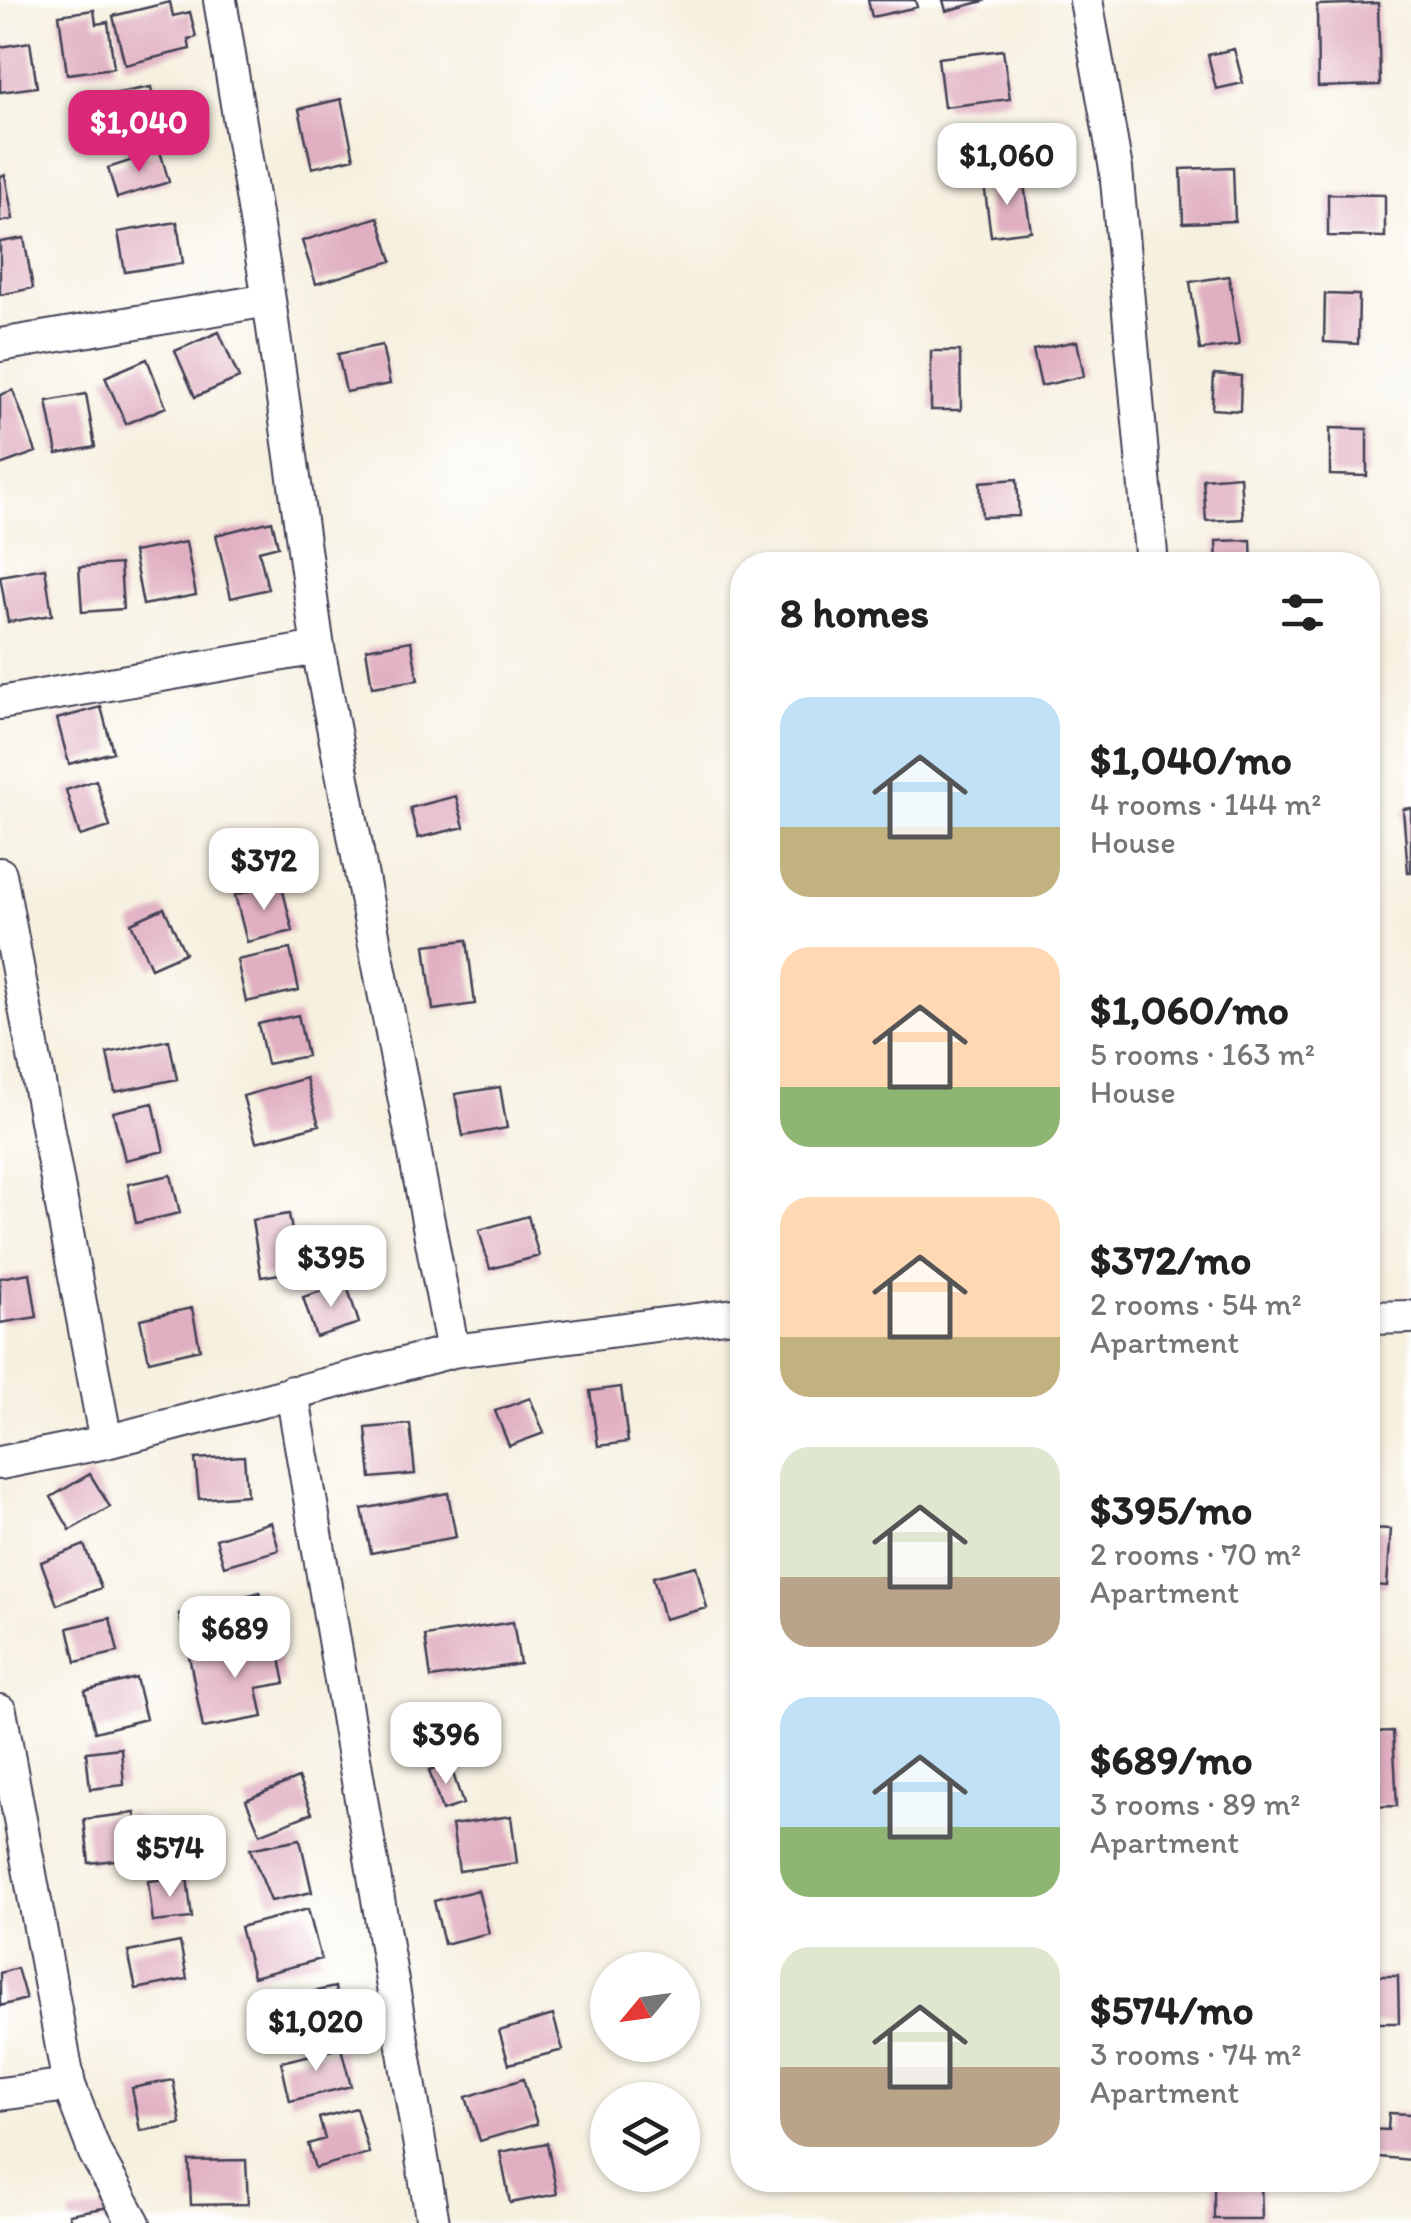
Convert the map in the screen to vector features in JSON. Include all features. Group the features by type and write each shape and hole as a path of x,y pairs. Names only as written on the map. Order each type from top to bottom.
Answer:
{"street":[{"path":"220,0 269,300 318,648 453,1350"},
{"path":"1086,0 1116,169 1151,552"},
{"path":"0,345 269,300"},
{"path":"0,703 318,648"},
{"path":"0,874 106,1442"},
{"path":"0,1463 106,1442 453,1350 730,1315"},
{"path":"1380,1318 1411,1317"},
{"path":"292,1392 433,2223"},
{"path":"0,1711 69,2085 94,2153 134,2223"},
{"path":"0,2094 69,2085"}],"building":[{"path":"868,0 915,0 917,7 872,17"},
{"path":"943,0 983,0 984,1 946,11"},
{"path":"170,2 173,16 190,12 196,37 188,39 190,49 125,65 113,16"},
{"path":"1378,3 1380,85 1318,87 1317,5"},
{"path":"94,10 96,24 108,22 114,68 67,74 59,15"},
{"path":"30,42 37,87 0,92 0,47"},
{"path":"1234,49 1243,83 1216,89 1208,55"},
{"path":"1003,50 1010,99 944,107 938,58"},
{"path":"151,87 159,129 108,137 101,96"},
{"path":"341,99 354,158 312,168 299,109"},
{"path":"160,151 169,182 117,198 108,168"},
{"path":"1233,167 1235,221 1183,223 1181,169"},
{"path":"5,175 13,219 0,222 0,176"},
{"path":"1023,179 1031,231 991,236 984,184"},
{"path":"1328,194 1385,195 1385,237 1328,236"},
{"path":"378,217 392,261 316,284 302,241"},
{"path":"177,222 183,263 125,272 118,232"},
{"path":"24,238 33,288 0,295 0,242"},
{"path":"1229,276 1239,345 1200,350 1190,282"},
{"path":"1325,294 1359,295 1358,344 1324,342"},
{"path":"219,332 239,378 195,397 175,351"},
{"path":"1077,341 1084,376 1041,386 1033,350"},
{"path":"382,345 390,384 346,392 338,354"},
{"path":"931,351 960,351 961,410 931,410"},
{"path":"147,359 166,407 126,424 105,377"},
{"path":"1214,374 1241,376 1240,411 1212,409"},
{"path":"13,390 36,452 0,465 0,395"},
{"path":"86,394 95,447 57,454 47,401"},
{"path":"1330,428 1367,429 1367,476 1330,475"},
{"path":"1240,476 1243,519 1206,521 1203,479"},
{"path":"1017,479 1019,516 982,517 980,482"},
{"path":"272,521 278,546 259,551 268,589 231,598 216,535"},
{"path":"1251,540 1251,552 1216,552 1216,541"},
{"path":"186,542 196,595 143,605 133,552"},
{"path":"120,564 123,609 82,612 79,567"},
{"path":"45,568 52,615 8,622 0,576"},
{"path":"411,641 418,680 372,687 366,649"},
{"path":"101,707 113,752 69,764 57,719"},
{"path":"96,780 110,827 80,836 66,790"},
{"path":"456,796 464,827 418,838 410,808"},
{"path":"1411,808 1411,872 1408,872 1403,809"},
{"path":"281,883 293,931 247,942 235,895"},
{"path":"164,908 185,953 151,968 131,923"},
{"path":"467,940 475,1004 433,1010 425,945"},
{"path":"290,949 299,990 246,1002 237,960"},
{"path":"298,1015 307,1056 267,1064 258,1024"},
{"path":"169,1040 177,1079 115,1092 107,1053"},
{"path":"306,1078 319,1125 256,1142 243,1096"},
{"path":"500,1087 507,1128 463,1136 455,1094"},
{"path":"153,1103 164,1151 125,1160 113,1112"},
{"path":"171,1175 180,1213 136,1223 128,1184"},
{"path":"289,1214 299,1271 261,1277 252,1220"},
{"path":"528,1216 539,1256 490,1269 479,1230"},
{"path":"30,1273 37,1317 0,1323 0,1278"},
{"path":"346,1283 359,1323 316,1337 303,1297"},
{"path":"192,1308 200,1349 149,1361 140,1319"},
{"path":"621,1387 628,1442 598,1446 590,1391"},
{"path":"530,1398 544,1433 509,1446 495,1411"},
{"path":"410,1424 415,1474 371,1478 366,1428"},
{"path":"244,1456 247,1495 199,1499 195,1459"},
{"path":"90,1474 110,1507 70,1530 51,1497"},
{"path":"448,1493 456,1537 371,1553 362,1509"},
{"path":"271,1522 279,1550 224,1566 216,1539"},
{"path":"1380,1529 1391,1529 1387,1586 1380,1586"},
{"path":"84,1545 101,1588 57,1605 41,1562"},
{"path":"696,1566 707,1608 664,1619 653,1577"},
{"path":"260,1592 269,1625 187,1646 179,1614"},
{"path":"110,1618 118,1652 76,1662 68,1628"},
{"path":"513,1622 520,1664 431,1678 425,1636"},
{"path":"276,1639 285,1683 257,1688 263,1717 203,1728 189,1656"},
{"path":"136,1678 146,1719 95,1732 85,1691"},
{"path":"1393,1731 1397,1806 1380,1807 1380,1732"},
{"path":"121,1748 124,1785 90,1789 86,1752"},
{"path":"450,1764 463,1804 442,1811 429,1770"},
{"path":"298,1778 312,1813 260,1834 246,1800"},
{"path":"135,1813 140,1857 89,1863 84,1819"},
{"path":"511,1816 517,1863 459,1871 452,1825"},
{"path":"300,1839 312,1892 271,1901 250,1849"},
{"path":"187,1877 192,1918 153,1922 148,1881"},
{"path":"478,1890 489,1933 444,1944 434,1901"},
{"path":"308,1909 321,1959 253,1977 240,1927"},
{"path":"180,1942 187,1979 136,1989 128,1952"},
{"path":"17,1968 26,1999 0,2006 0,1973"},
{"path":"1380,1976 1398,1976 1399,2023 1380,2023"},
{"path":"335,1987 342,2020 278,2034 270,2001"},
{"path":"553,2015 563,2050 509,2064 499,2031"},
{"path":"341,2048 351,2086 290,2101 281,2062"},
{"path":"523,2079 537,2124 480,2141 466,2097"},
{"path":"173,2080 181,2124 140,2131 132,2088"},
{"path":"356,2108 369,2153 315,2168 308,2144 325,2139 319,2118"},
{"path":"1389,2113 1411,2114 1411,2160 1380,2157 1380,2130 1388,2130"},
{"path":"547,2143 557,2194 510,2203 500,2152"},
{"path":"246,2160 248,2204 191,2205 189,2161"},
{"path":"1214,2192 1261,2192 1262,2219 1214,2219"},
{"path":"115,2206 119,2223 71,2223 69,2214"}]}
